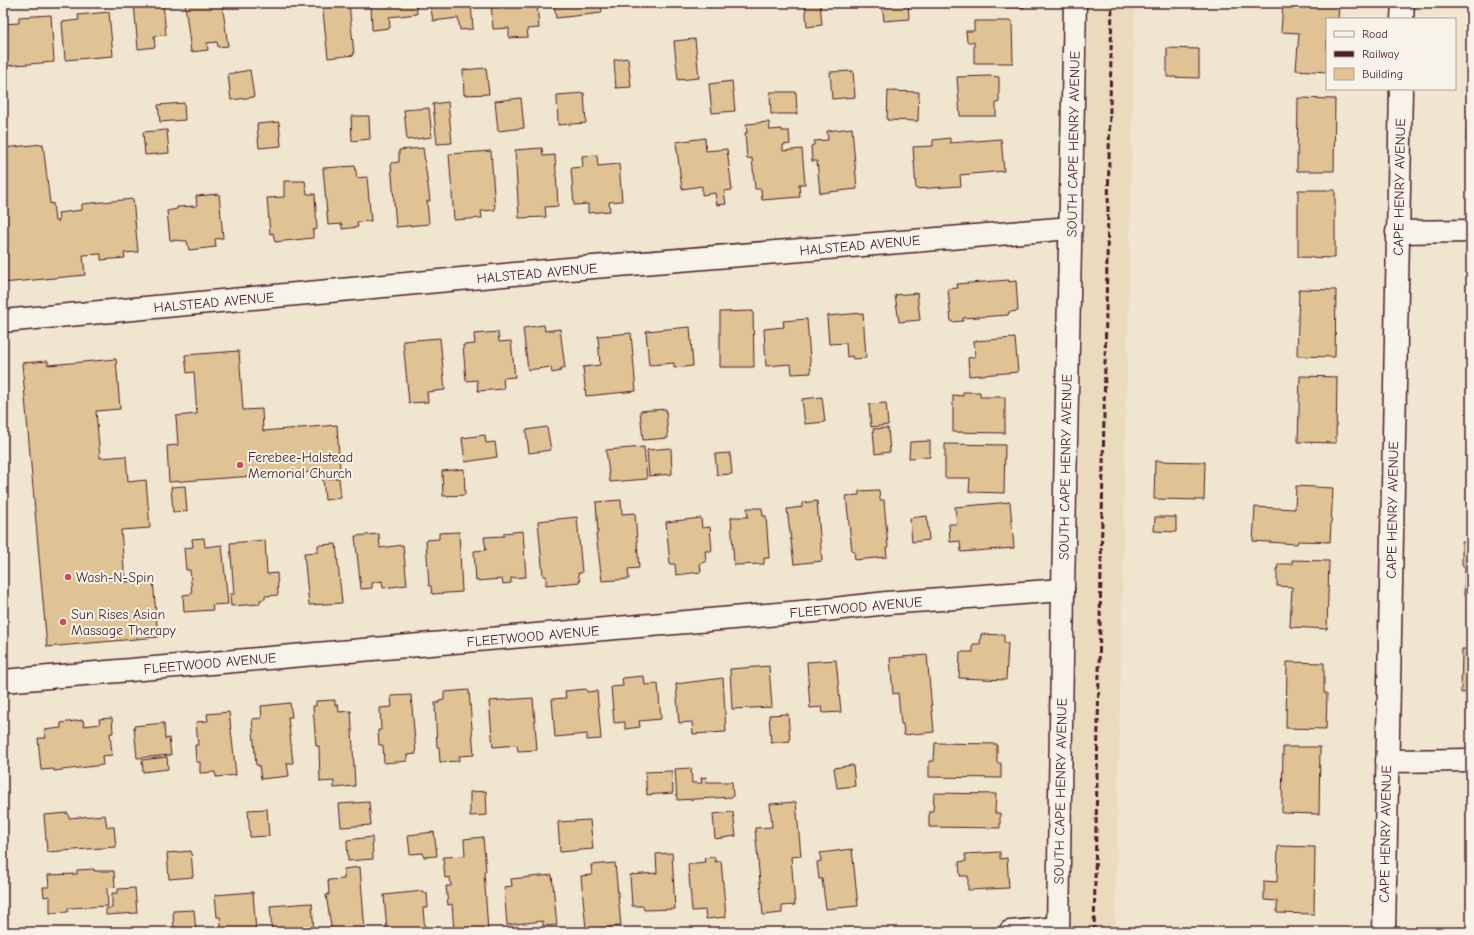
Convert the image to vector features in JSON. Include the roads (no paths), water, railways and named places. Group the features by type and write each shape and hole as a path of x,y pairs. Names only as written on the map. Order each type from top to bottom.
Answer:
{"street":[{"name":"SOUTH CAPE HENRY AVENUE","path":"1058,930 1063,590 1075,3"},
{"path":"1402,18 1403,3"},
{"name":"CAPE HENRY AVENUE","path":"1384,932 1401,90"},
{"name":"HALSTEAD AVENUE","path":"3,321 569,269 1071,228"},
{"path":"1398,232 1471,231"},
{"name":"FLEETWOOD AVENUE","path":"3,681 817,611 886,603 1063,590"},
{"path":"1387,761 1471,760"},
{"path":"1010,932 1058,930"}],"railway":[{"path":"1094,932 1112,3"}],"place":[{"name":"Ferebee-Halstead Memorial Church","path":"240,465"},
{"name":"Wash-N-Spin","path":"68,577"},
{"name":"Sun Rises Asian Massage Therapy","path":"63,622"}]}
